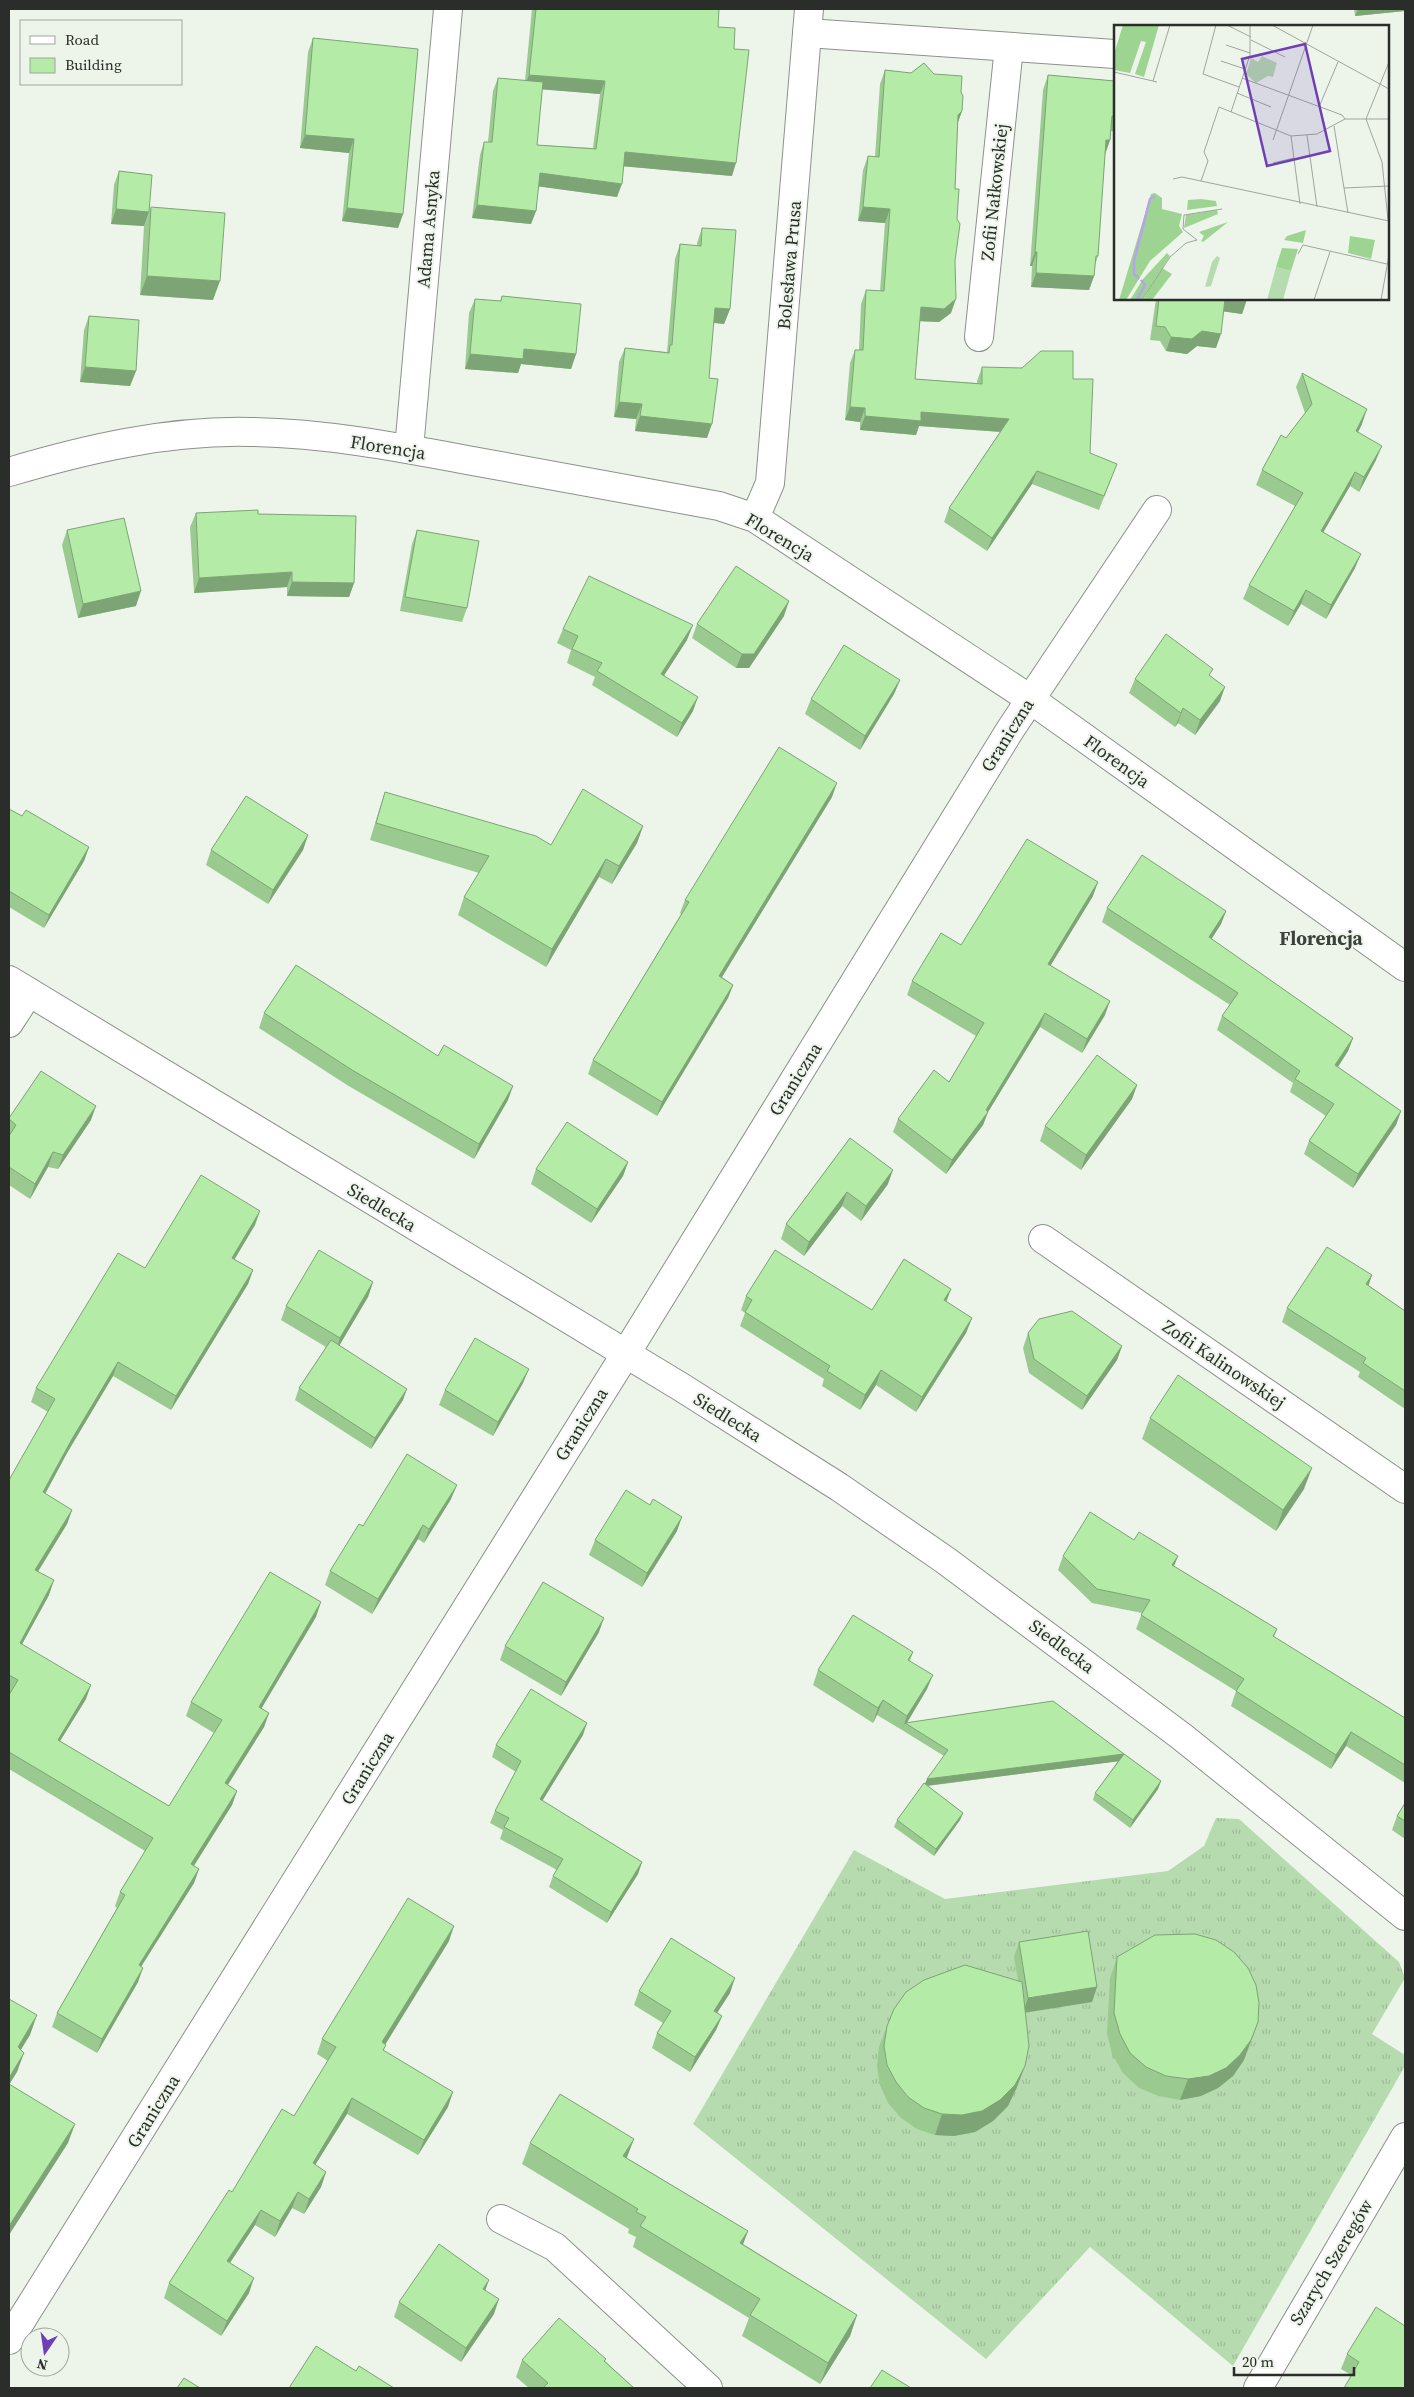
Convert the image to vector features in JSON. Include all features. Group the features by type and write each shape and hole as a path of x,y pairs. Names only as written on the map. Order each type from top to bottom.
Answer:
{"street":[{"name":"Adama Asnyka","path":"409,450 448,9"},
{"path":"808,21 1009,47 1114,54"},
{"name":"Bolesława Prusa","path":"755,518 770,483 808,21"},
{"name":"Zofii Nałkowskiej","path":"979,337 1009,47"},
{"name":"Florencja","path":"9,472 45,461 125,444 191,435 249,432 329,438 409,450 719,506 755,518 1030,699 1405,967"},
{"name":"Graniczna","path":"9,2340 625,1355 1030,699 1157,510"},
{"path":"9,1023 19,986"},
{"name":"Siedlecka","path":"19,986 625,1355 839,1488 946,1560 1181,1736 1405,1916"},
{"name":"Zofii Kalinowskiej","path":"1042,1240 1405,1489"},
{"name":"Szarych Szeregów","path":"1258,2388 1402,2148"},
{"path":"501,2219 555,2247 708,2388"}],"green space":[{"path":"1216,1818 1239,1819 1399,1962 1405,1978 1372,2034 1405,2055 1405,2066 1233,2366 1090,2247 986,2359 693,2124 854,1850 945,1899 1168,1871 1204,1846"}],"building":[{"path":"536,9 719,9 718,27 735,28 734,49 749,50 736,163 625,152 622,184 540,173 536,211 477,205 484,142 492,142 498,78 543,82 537,145 596,149 605,81 529,75"},
{"path":"313,38 418,49 403,214 347,208 354,139 305,135"},
{"path":"924,63 934,74 962,76 961,92 963,96 962,111 958,115 955,189 959,189 957,219 960,224 955,261 956,299 944,309 921,307 915,379 982,384 982,367 1022,368 1041,351 1073,351 1073,379 1093,379 1090,453 1117,464 1104,496 1037,471 992,538 949,508 1009,419 921,412 921,421 865,416 865,408 850,407 855,350 863,350 866,290 884,291 890,209 863,207 868,156 879,157 885,70 911,73"},
{"path":"1048,75 1114,81 1114,117 1112,116 1110,140 1106,140 1098,256 1096,256 1094,276 1036,273 1037,252 1035,252"},
{"path":"119,171 152,175 149,212 116,209"},
{"path":"151,207 225,213 220,281 147,276"},
{"path":"702,228 736,230 730,309 715,308 709,378 718,379 712,424 640,416 642,404 619,402 625,348 669,353 670,345 672,345 680,244 701,246"},
{"path":"502,296 581,304 576,354 524,349 523,359 470,354 475,299 501,301"},
{"path":"1159,300 1225,300 1221,334 1202,331 1192,339 1171,337 1165,327 1156,326"},
{"path":"89,316 139,320 136,371 85,367"},
{"path":"1302,373 1367,409 1356,431 1382,446 1364,477 1355,472 1321,531 1361,554 1331,605 1306,590 1294,611 1249,585 1303,493 1262,470 1281,435 1286,438 1312,404"},
{"path":"258,510 258,514 356,516 354,583 292,582 292,572 199,578 196,513"},
{"path":"124,518 141,591 83,604 67,530"},
{"path":"417,530 479,541 467,608 405,597"},
{"path":"736,566 789,601 754,654 742,654 697,624"},
{"path":"589,576 693,625 661,674 698,697 682,723 597,671 602,663 572,649 578,636 563,629"},
{"path":"1166,634 1213,669 1209,675 1225,687 1200,720 1183,708 1181,713 1135,679"},
{"path":"844,645 900,680 865,736 811,699"},
{"path":"779,747 837,783 719,976 733,985 662,1102 593,1060 689,902 685,900"},
{"path":"583,789 643,826 619,866 606,859 552,949 464,897 489,856 376,823 385,792 536,836 551,845"},
{"path":"246,796 308,835 273,890 211,850"},
{"path":"9,809 22,816 26,810 89,847 49,915 9,891"},
{"path":"1027,839 1098,882 1048,964 1110,1001 1087,1039 1045,1013 986,1110 988,1112 952,1160 898,1119 934,1070 949,1082 984,1023 912,981 941,933 961,945"},
{"path":"1142,855 1226,911 1209,937 1353,1038 1335,1065 1401,1111 1358,1174 1309,1141 1334,1104 1295,1079 1300,1071 1222,1016 1238,993 1107,908"},
{"path":"296,965 438,1056 444,1045 513,1086 479,1144 352,1070 264,1013"},
{"path":"1097,1055 1137,1085 1086,1155 1045,1126"},
{"path":"41,1071 96,1106 63,1155 53,1152 35,1184 9,1167 9,1136 16,1125 9,1118"},
{"path":"567,1122 628,1162 597,1209 536,1169"},
{"path":"850,1138 893,1170 866,1206 847,1192 809,1242 786,1224"},
{"path":"201,1175 260,1211 232,1258 253,1270 176,1396 118,1362 43,1492 72,1510 35,1570 54,1580 20,1643 91,1685 58,1740 169,1806 222,1720 191,1702 270,1572 321,1602 259,1707 269,1713 225,1783 237,1791 191,1864 199,1869 139,1965 143,1968 102,2039 57,2013 125,1895 120,1892 153,1838 9,1752 9,1695 18,1680 9,1675 9,1480 55,1399 36,1388 118,1253 145,1268"},
{"path":"1327,1247 1372,1275 1366,1284 1405,1311 1405,1391 1363,1363 1366,1358 1287,1308"},
{"path":"319,1250 373,1282 340,1338 286,1306"},
{"path":"775,1250 872,1310 904,1259 951,1289 944,1300 972,1318 922,1397 881,1370 865,1395 827,1371 830,1366 745,1312 752,1300 746,1296"},
{"path":"1072,1311 1122,1346 1087,1396 1034,1359 1028,1333 1039,1319"},
{"path":"475,1338 529,1369 498,1422 445,1390"},
{"path":"331,1340 407,1389 375,1438 299,1388"},
{"path":"1178,1375 1312,1468 1283,1510 1150,1418"},
{"path":"407,1454 457,1485 429,1529 423,1525 378,1599 330,1571 359,1524 363,1526"},
{"path":"626,1490 650,1505 653,1499 682,1517 647,1573 595,1540"},
{"path":"1090,1512 1134,1540 1139,1532 1178,1556 1172,1565 1277,1629 1273,1636 1405,1718 1405,1765 1351,1732 1336,1755 1236,1691 1244,1679 1141,1615 1150,1600 1097,1589 1063,1556"},
{"path":"543,1582 604,1618 566,1682 505,1646"},
{"path":"853,1615 913,1652 908,1660 933,1675 907,1716 883,1700 878,1708 818,1670"},
{"path":"531,1689 587,1723 540,1799 642,1862 611,1912 553,1876 563,1859 504,1827 509,1818 495,1811 521,1761 496,1745"},
{"path":"1053,1701 1124,1754 927,1779 948,1750 905,1723"},
{"path":"1124,1754 1161,1781 1133,1820 1095,1793"},
{"path":"924,1783 963,1813 936,1849 897,1820"},
{"path":"1405,1803 1405,1821 1397,1816"},
{"path":"408,1898 454,1926 382,2042 386,2045 383,2050 453,2092 424,2140 352,2098 313,2163 326,2172 309,2199 298,2192 280,2221 261,2210 227,2261 254,2278 227,2321 169,2283 229,2190 232,2192 282,2109 294,2116 336,2047 322,2039"},
{"path":"1088,1931 1097,1987 1028,1998 1019,1942"},
{"path":"1195,1934 1216,1940 1234,1952 1248,1968 1256,1985 1259,2003 1258,2022 1251,2040 1240,2055 1226,2068 1209,2076 1188,2079 1166,2076 1146,2067 1130,2053 1120,2034 1114,2013 1117,1957 1155,1935"},
{"path":"671,1938 735,1978 714,2011 722,2016 695,2057 657,2033 671,2011 639,1991"},
{"path":"965,1965 1022,1982 1029,2046 1025,2066 1015,2085 1000,2100 982,2111 962,2115 942,2114 924,2108 908,2097 896,2082 887,2065 884,2046 887,2026 894,2009 906,1992 924,1980"},
{"path":"9,1999 37,2015 18,2047 24,2053 9,2078"},
{"path":"9,2084 75,2124 9,2226"},
{"path":"560,2094 634,2139 623,2156 748,2231 740,2243 857,2315 828,2363 750,2315 760,2299 640,2226 646,2217 636,2212 638,2209 530,2143"},
{"path":"439,2244 489,2280 483,2289 499,2299 466,2348 399,2302"},
{"path":"1376,2307 1405,2326 1405,2388 1344,2388 1359,2362 1347,2354"},
{"path":"559,2318 606,2359 604,2361 634,2388 543,2388 548,2383 522,2360"},
{"path":"316,2346 356,2371 359,2366 394,2388 289,2388"},
{"path":"882,2370 911,2388 870,2388"},
{"path":"184,2378 200,2388 177,2388"}],"district":[{"name":"Florencja","path":"1321,938"}]}
